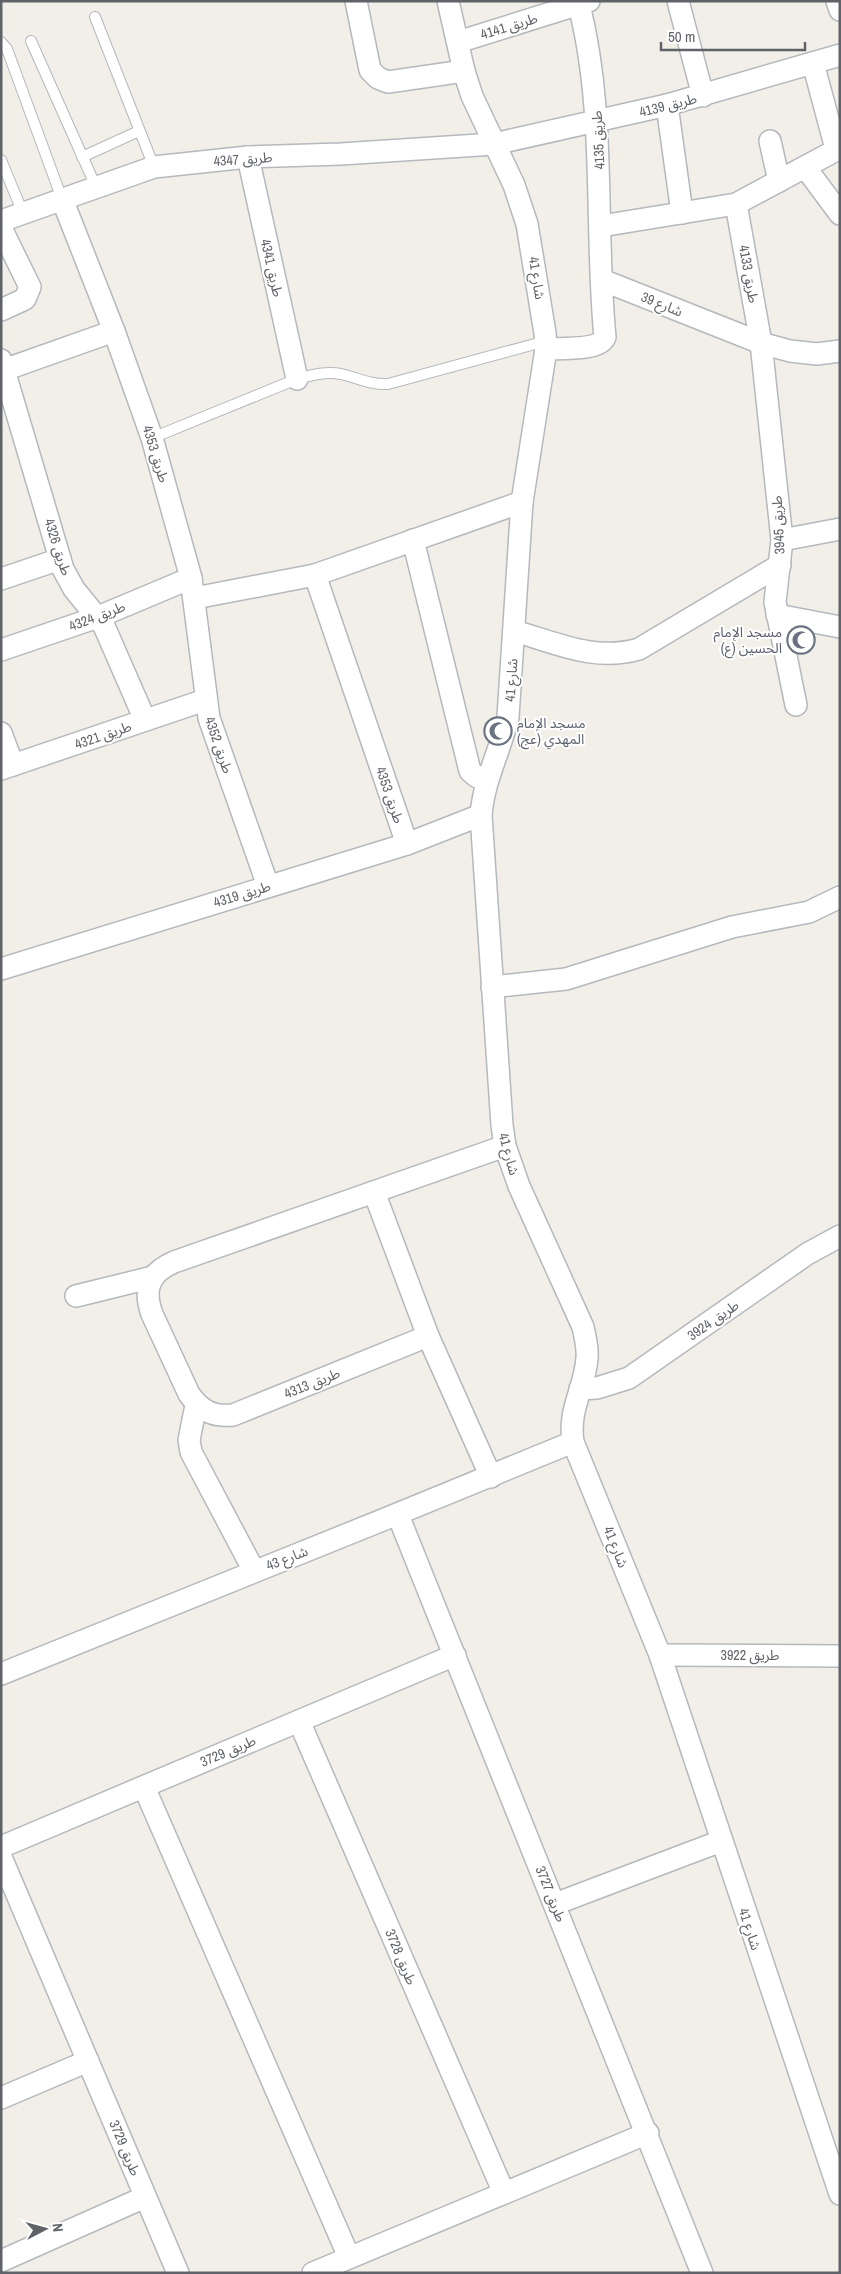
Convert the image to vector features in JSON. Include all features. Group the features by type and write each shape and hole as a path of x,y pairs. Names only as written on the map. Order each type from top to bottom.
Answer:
{"street":[{"path":"356,1 370,70 378,78 388,82 464,71"},
{"name":"شارع 41","path":"448,1 464,71 472,96 514,185 527,224 533,251 546,345 522,502 508,718 500,747 487,777 482,796 481,815 500,1105 505,1146 519,1186 583,1327 587,1342 588,1358 573,1412 571,1427 573,1442 660,1655 721,1840 833,2157 840,2194"},
{"path":"678,1 703,96"},
{"path":"837,1 840,10"},
{"name":"طريق 4141","path":"458,42 582,2"},
{"name":"طريق 4135","path":"582,2 598,122 602,280"},
{"name":"طريق 4139","path":"494,144 598,122 703,96 840,55"},
{"path":"601,226 736,204 838,149 813,64"},
{"path":"667,105 682,213"},
{"path":"770,141 779,181"},
{"name":"طريق 4347","path":"1,220 154,167 248,157 341,154 494,144"},
{"name":"طريق 4341","path":"248,157 298,379"},
{"path":"805,167 840,214"},
{"name":"طريق 4353","path":"62,199 114,331 152,438 193,588"},
{"name":"طريق 4133","path":"736,204 762,343"},
{"path":"1,228 30,287 25,299 1,310"},
{"path":"546,345 595,346 603,342 605,337 602,280"},
{"name":"شارع 39","path":"602,280 762,343 790,351 817,354 840,351"},
{"path":"2,367 114,331"},
{"name":"طريق 3945","path":"762,343 782,540 780,565 775,588 777,615 796,705"},
{"name":"طريق 4326","path":"2,367 60,559 74,589 98,617 109,636 145,720"},
{"path":"193,588 315,575 522,502"},
{"path":"782,540 840,529"},
{"path":"413,540 470,771 477,777 487,777"},
{"path":"1,579 60,559"},
{"path":"514,631 602,655 621,654 639,649 780,565"},
{"name":"طريق 4353","path":"315,575 407,844"},
{"name":"طريق 4324","path":"1,650 98,617 193,588"},
{"name":"طريق 4352","path":"193,588 205,700 212,727 268,886"},
{"path":"777,615 840,627"},
{"name":"طريق 4321","path":"7,767 205,700"},
{"path":"1,733 7,767"},
{"name":"طريق 4319","path":"1,968 407,844 481,815"},
{"path":"492,987 566,979 732,927 809,912 840,897"},
{"path":"254,1571 191,1452 189,1440 196,1405 189,1394 148,1302 148,1289 153,1277 162,1267 174,1262 505,1146"},
{"path":"374,1192 428,1336 491,1477"},
{"name":"طريق 3924","path":"580,1389 597,1388 629,1378 807,1254 840,1236"},
{"path":"76,1296 153,1277"},
{"name":"طريق 4313","path":"196,1405 220,1416 233,1415 428,1336"},
{"name":"شارع 43","path":"1,1674 254,1571 398,1515 573,1442"},
{"name":"طريق 3727","path":"398,1515 648,2134 702,2273"},
{"name":"طريق 3729","path":"1,1847 455,1655"},
{"name":"طريق 3922","path":"660,1655 840,1656"},
{"name":"طريق 3728","path":"299,1721 504,2193"},
{"path":"144,1787 349,2257"},
{"path":"555,1904 721,1840"},
{"name":"طريق 3729","path":"1,1857 178,2273"},
{"path":"1,2098 88,2061"},
{"path":"313,2273 648,2134"},
{"path":"11,2263 146,2197"}],"lane":[{"path":"95,17 154,167"},
{"path":"31,41 96,187"},
{"path":"1,42 6,49 62,199"},
{"path":"82,157 139,131"},
{"path":"1,160 23,213"},
{"path":"152,438 298,379 327,373 340,374 367,383 388,384 546,345"}],"place":[{"name":"مسجد الإمام الحسين (ع)","path":"801,640"},
{"name":"مسجد الإمام المهدي (عج)","path":"498,731"}]}
